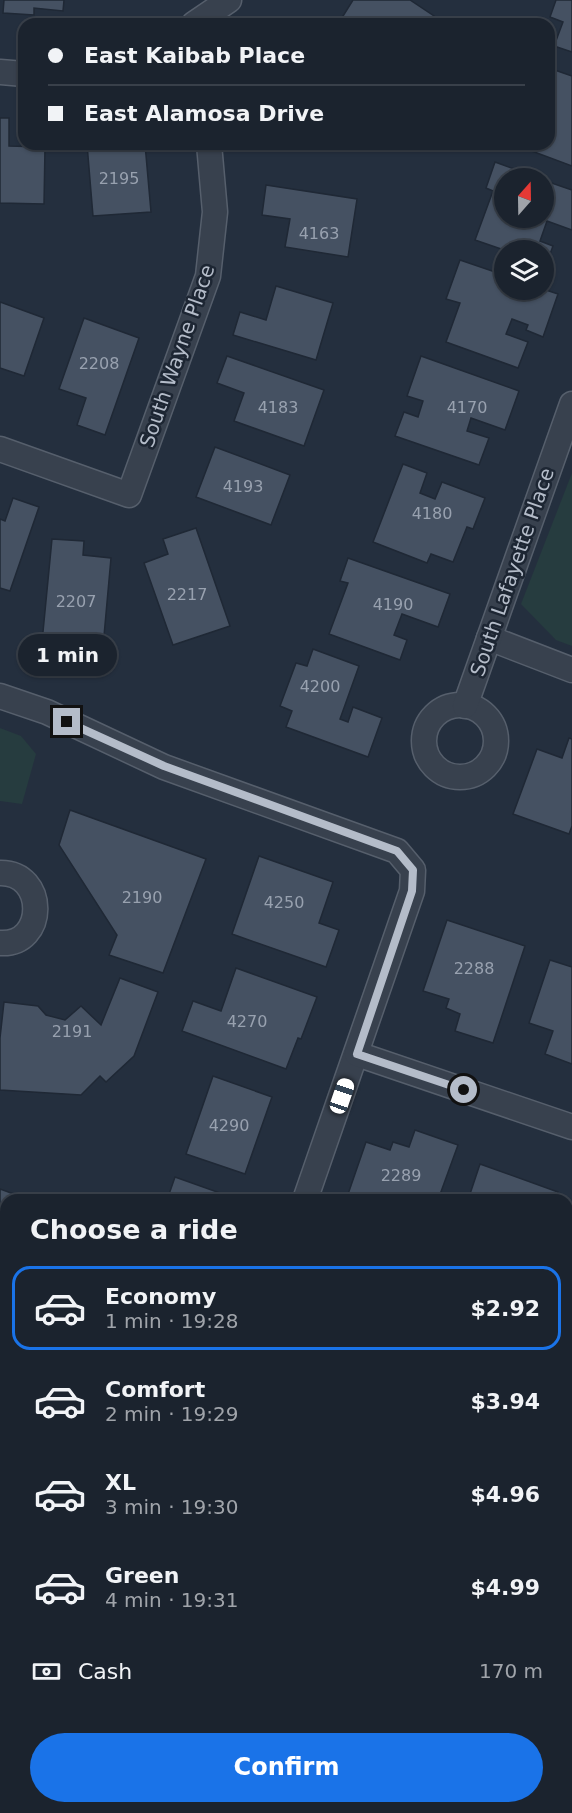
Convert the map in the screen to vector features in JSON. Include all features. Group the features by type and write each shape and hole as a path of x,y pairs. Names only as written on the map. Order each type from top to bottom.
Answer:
{"street":[{"path":"203,18 229,0"},
{"path":"0,72 18,74"},
{"name":"South Wayne Place","path":"0,449 129,495 208,276 215,212 210,150"},
{"name":"South Lafayette Place","path":"465,706 572,404"},
{"path":"489,638 572,670"},
{"path":"0,696 47,712 164,766 397,851 413,870 412,891 307,1194"},
{"path":"0,873 18,877 27,884 37,904 36,915 26,935 16,941 0,943"},
{"path":"357,1054 572,1126"}],"green space":[{"path":"572,473 572,646 556,640 521,604"},
{"path":"0,728 21,736 36,754 22,804 0,801"}],"building":[{"path":"4,0 64,0 63,11 34,8 34,15 3,13"},
{"path":"353,0 410,0 434,16 433,18 342,18"},
{"path":"556,0 572,0 572,52 555,46 563,22 550,17"},
{"path":"555,70 572,76 572,166 529,150 555,150"},
{"path":"0,118 9,118 9,146 18,146 18,150 45,150 44,204 0,203"},
{"path":"88,150 146,150 151,212 93,216"},
{"path":"495,162 512,168 494,168 494,228 545,228 540,240 494,240 494,247 475,240 493,191 486,188"},
{"path":"554,184 572,190 572,230 554,224"},
{"path":"266,185 357,199 348,257 285,247 290,219 262,215"},
{"path":"460,260 494,272 494,300 554,300 554,293 558,294 543,337 526,330 528,325 512,319 506,334 528,342 518,368 446,342 460,303 446,299"},
{"path":"276,286 333,303 316,360 233,335 240,312 266,320"},
{"path":"0,302 44,318 24,376 0,368"},
{"path":"84,318 139,338 105,435 77,425 86,398 59,389"},
{"path":"227,356 324,390 304,446 234,421 244,393 217,383"},
{"path":"421,356 519,391 505,430 471,418 467,431 489,438 479,465 395,436 404,412 418,417 423,401 407,396"},
{"path":"215,447 290,475 271,525 196,497"},
{"path":"403,464 427,473 420,493 435,499 442,482 485,498 473,529 467,527 453,562 431,554 427,563 373,542"},
{"path":"13,498 39,507 10,591 0,588 0,519 5,521"},
{"path":"196,528 230,626 173,645 144,563 168,554 163,539"},
{"path":"52,539 84,541 83,555 111,558 103,647 42,642"},
{"path":"348,558 450,594 438,627 402,614 394,635 407,640 400,660 329,634 348,583 340,581"},
{"path":"313,649 359,666 340,719 348,722 353,707 382,718 368,757 286,727 292,711 280,706 296,663 307,666"},
{"path":"569,738 572,739 572,826 569,834 513,814 537,749 562,758"},
{"path":"70,810 206,859 163,973 109,955 117,935 59,845"},
{"path":"259,856 333,882 319,923 339,930 326,967 232,934"},
{"path":"447,920 525,946 493,1043 455,1031 460,1014 446,1008 449,999 423,991"},
{"path":"550,960 572,967 572,1064 545,1054 553,1031 529,1023"},
{"path":"236,968 317,997 301,1039 298,1038 286,1069 182,1031 193,1001 221,1011"},
{"path":"120,978 158,992 134,1056 106,1082 100,1076 81,1095 0,1090 0,1038 4,1002 38,1006 46,1015 65,1020 81,1006 101,1025"},
{"path":"213,1076 272,1097 245,1174 186,1154"},
{"path":"415,1130 458,1145 440,1194 348,1194 366,1142 390,1150 393,1142 409,1147"},
{"path":"480,1164 558,1192 557,1194 470,1194"},
{"path":"175,1177 223,1194 169,1194"},
{"path":"0,1189 14,1194 0,1194"}],"route":[{"path":"67,722 164,766 397,851 413,870 412,891 357,1054 464,1090"}]}
